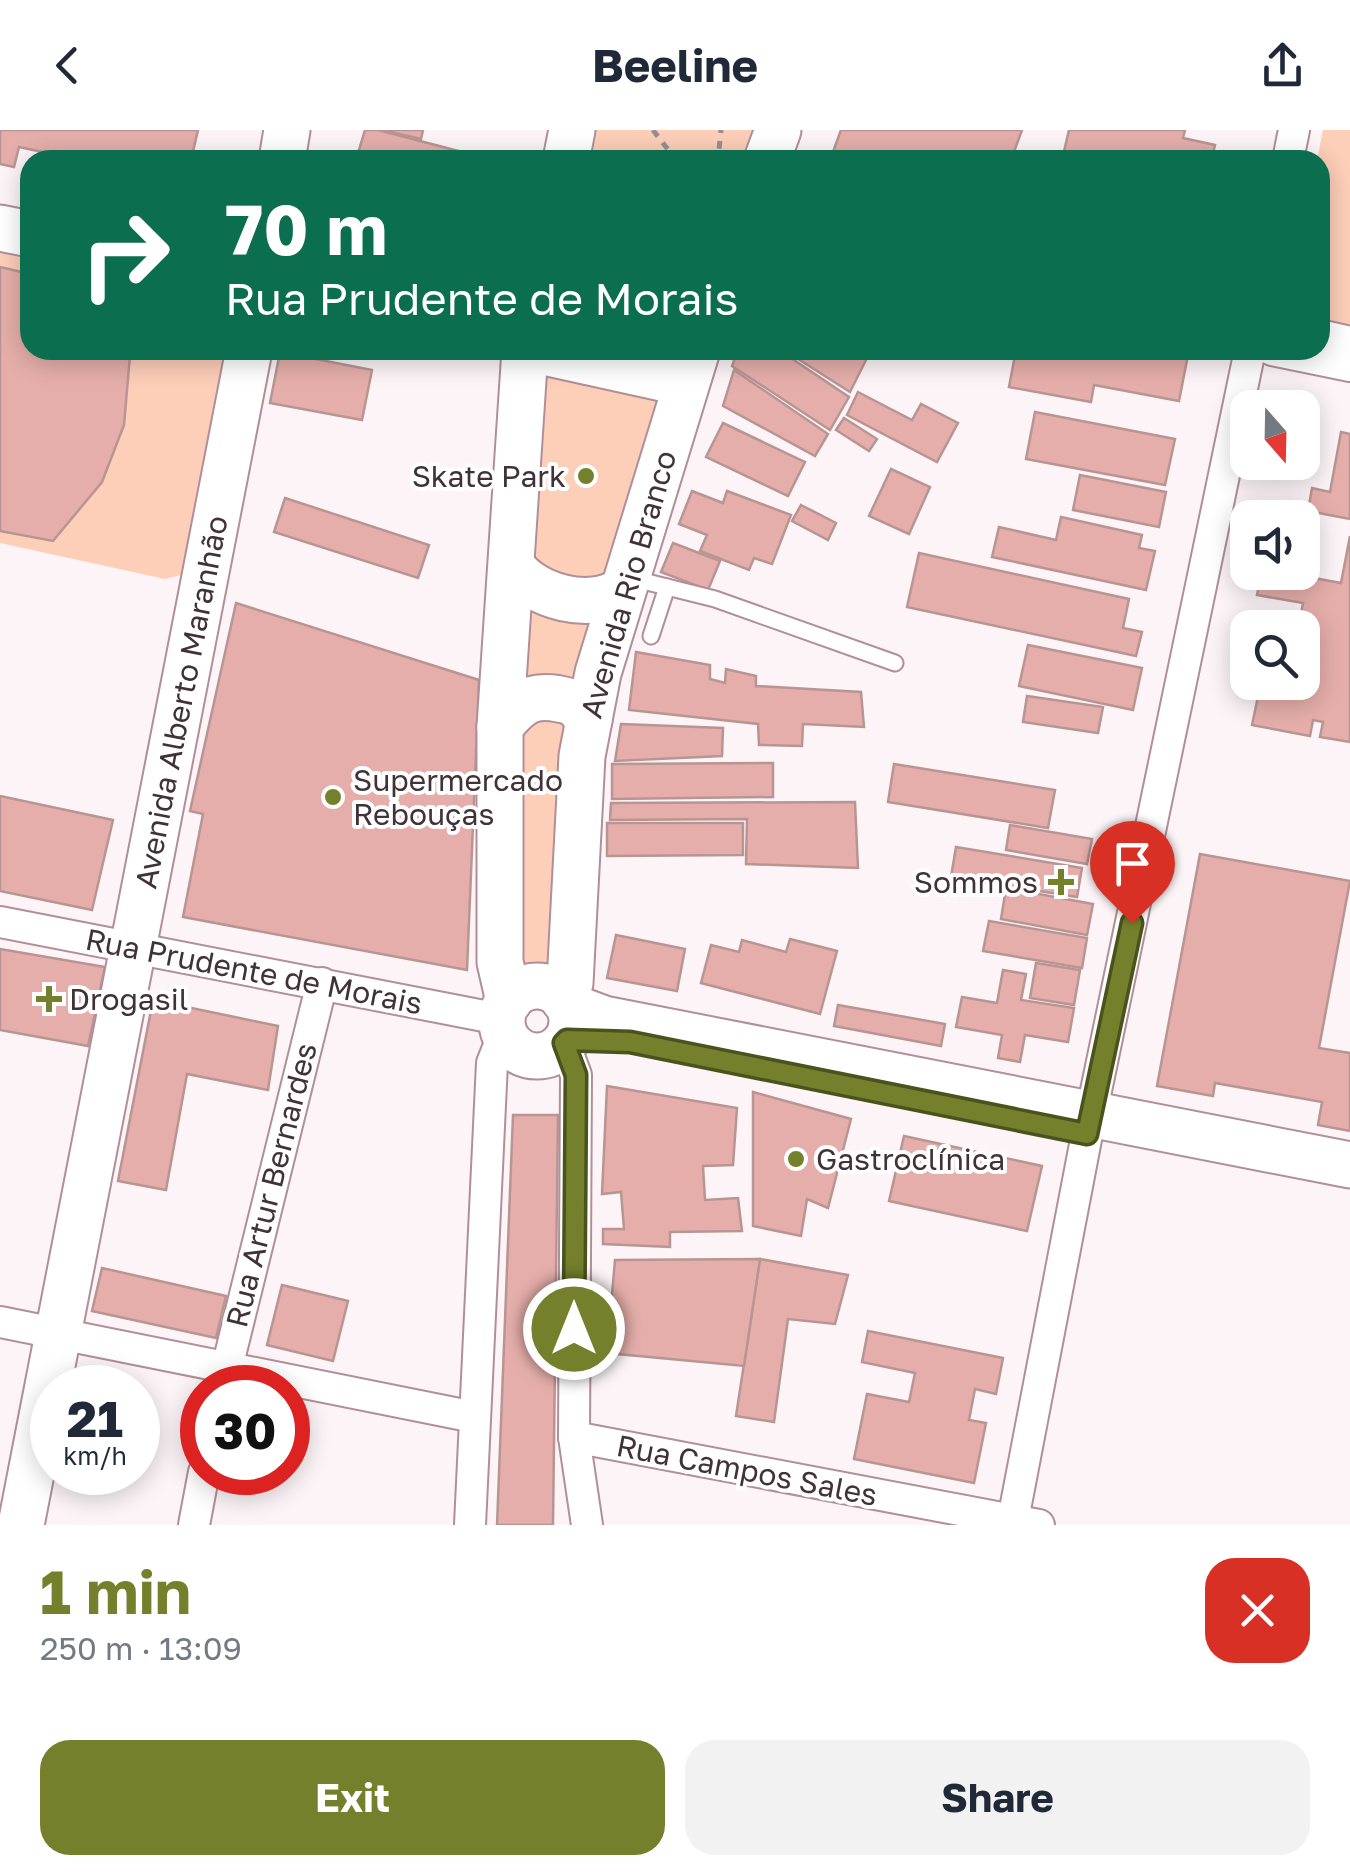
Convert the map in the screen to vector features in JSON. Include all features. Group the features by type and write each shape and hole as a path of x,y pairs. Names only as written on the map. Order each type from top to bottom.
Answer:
{"main road":[{"name":"Avenida Alberto Maranhão","path":"21,1525 247,360"},
{"path":"524,360 500,727 500,962 505,1017 526,1054 549,1054 566,1022"},
{"path":"647,360 692,364"},
{"name":"Avenida Rio Branco","path":"566,1022 582,756 589,720 639,584 692,364"},
{"path":"512,566 522,582 541,592 598,601 639,584"},
{"path":"500,727 516,706 534,696 575,703 589,720"},
{"path":"505,1017 520,990 542,987 566,1022 630,1042 1090,1124 1350,1165"},
{"path":"1090,1124 1350,1186"}],"street":[{"path":"1021,1523 1090,1124 1248,360"},
{"path":"1321,360 1350,366"},
{"name":"Rua Prudente de Morais","path":"0,905 322,983 505,1017"},
{"name":"Rua Prudente de Morais","path":"0,922 136,940 505,1017"},
{"name":"Rua Artur Bernardes","path":"227,1365 322,983"},
{"path":"470,1525 492,1063 505,1017"},
{"name":"Avenida Rio Branco","path":"566,1022 576,1075 574,1438 586,1525"},
{"path":"0,1322 58,1333 180,1366"},
{"path":"310,1392 474,1418"},
{"name":"Rua Campos Sales","path":"574,1438 1021,1523"},
{"path":"194,1525 200,1495"}],"lane":[{"path":"651,636 639,584 716,599 895,663"}],"path":[{"path":"653,130 668,150"}],"shaded area":[{"path":"589,130 761,130 754,150 584,150"},
{"path":"1323,130 1350,130 1350,328 1330,324 1330,150 1319,150"},
{"path":"0,248 20,253 20,360 226,360 186,574 165,579 0,543"},
{"name":"Skate Park","path":"533,366 662,387 610,581 529,573"},
{"path":"523,606 599,610 585,680 522,675"},
{"path":"567,710 551,979 518,977 515,717"}],"building":[{"path":"0,130 198,130 193,150 19,147 14,167 0,164"},
{"path":"365,130 378,130 455,150 359,150"},
{"path":"382,130 423,130 421,139"},
{"path":"841,130 1022,130 1015,150 834,150"},
{"path":"1069,130 1185,130 1183,138 1215,145 1214,150 1064,150"},
{"path":"0,267 20,272 20,360 130,360 124,425 102,482 53,541 0,531"},
{"path":"278,360 321,360 372,370 362,420 270,403"},
{"path":"734,360 794,360 849,397 830,430 732,366"},
{"path":"800,360 866,360 850,392"},
{"path":"1014,360 1187,360 1179,401 1094,385 1091,402 1009,387"},
{"path":"734,370 828,434 815,456 723,406"},
{"path":"858,392 912,420 921,404 958,423 937,462 847,415"},
{"path":"1035,412 1175,439 1165,485 1026,459"},
{"path":"844,418 877,439 869,451 836,430"},
{"path":"723,423 805,462 788,496 706,457"},
{"path":"1341,432 1350,434 1350,519 1320,513 1320,500 1310,500 1312,488 1330,492"},
{"path":"891,469 930,487 909,534 869,516"},
{"path":"1080,475 1166,492 1159,527 1073,510"},
{"path":"692,491 723,503 727,491 791,515 772,564 754,558 749,570 700,551 707,535 679,524"},
{"path":"285,498 429,545 418,578 274,532"},
{"path":"801,505 836,523 828,540 792,521"},
{"path":"1061,517 1142,535 1139,548 1155,551 1146,590 992,557 999,527 1056,540"},
{"path":"1350,536 1350,742 1320,737 1323,722 1313,720 1310,736 1252,725 1257,700 1320,700 1320,610 1302,610 1303,603 1257,595 1258,590 1320,590 1320,579 1341,583"},
{"path":"673,543 720,561 708,590 661,572"},
{"path":"919,553 1129,599 1123,628 1142,632 1136,656 907,607"},
{"name":"Supermercado Rebouças","path":"236,603 479,680 467,970 183,917 203,814 190,811"},
{"path":"1028,645 1142,668 1133,710 1019,686"},
{"path":"636,652 710,665 710,679 725,683 726,669 756,676 756,686 861,692 864,727 803,724 802,746 759,745 758,724 629,710"},
{"path":"1027,696 1103,707 1098,733 1023,722"},
{"path":"621,724 723,728 722,756 615,761"},
{"path":"773,763 773,797 612,799 612,764"},
{"path":"894,764 1055,790 1048,828 888,802"},
{"path":"0,796 113,820 92,910 0,891"},
{"path":"855,802 858,868 746,864 747,819 610,820 611,803"},
{"path":"607,823 743,823 743,855 607,856"},
{"path":"1010,825 1092,839 1087,864 1006,850"},
{"path":"956,847 1082,868 1077,897 951,877"},
{"path":"1200,854 1350,881 1319,1048 1350,1053 1350,1131 1318,1125 1322,1102 1215,1083 1213,1096 1157,1086"},
{"path":"1006,888 1093,904 1087,935 1001,919"},
{"path":"989,921 1087,938 1082,968 983,951"},
{"path":"616,935 685,949 677,991 607,978"},
{"path":"790,939 837,951 820,1014 701,983 711,945 739,952 742,940 786,952"},
{"name":"Drogasil","path":"0,949 105,967 88,1046 0,1030"},
{"path":"1036,963 1080,970 1074,1005 1030,998"},
{"path":"1003,970 1026,974 1021,1000 1074,1008 1068,1042 1025,1035 1020,1062 998,1058 1002,1035 956,1027 962,997 997,1003"},
{"path":"153,1000 278,1026 268,1090 187,1074 166,1190 118,1181"},
{"path":"838,1005 945,1024 941,1046 834,1026"},
{"path":"607,1086 737,1108 733,1165 703,1166 705,1200 738,1198 742,1231 670,1232 670,1247 603,1244 603,1229 624,1229 621,1192 602,1194"},
{"name":"Gastroclínica","path":"753,1092 851,1119 828,1208 807,1199 801,1236 753,1226"},
{"path":"513,1115 558,1115 553,1525 497,1525"},
{"path":"904,1136 1042,1166 1027,1231 889,1201"},
{"path":"760,1259 848,1275 835,1324 788,1319 774,1422 736,1416"},
{"path":"760,1259 744,1366 607,1353 615,1260"},
{"path":"102,1268 226,1296 216,1338 92,1311"},
{"path":"282,1285 348,1301 333,1361 267,1345"},
{"path":"868,1331 1003,1358 996,1394 975,1389 969,1420 986,1423 974,1483 854,1459 867,1394 909,1402 915,1373 862,1362"}],"place":[{"name":"Skate Park","path":"586,476"},
{"name":"Supermercado Rebouças","path":"333,797"},
{"name":"Sommos","path":"1061,882"},
{"name":"Drogasil","path":"49,999"},
{"name":"Gastroclínica","path":"796,1159"}],"route":[{"path":"574,1329 576,1075 564,1043 567,1040 630,1042 1087,1134 1132,923"}]}
